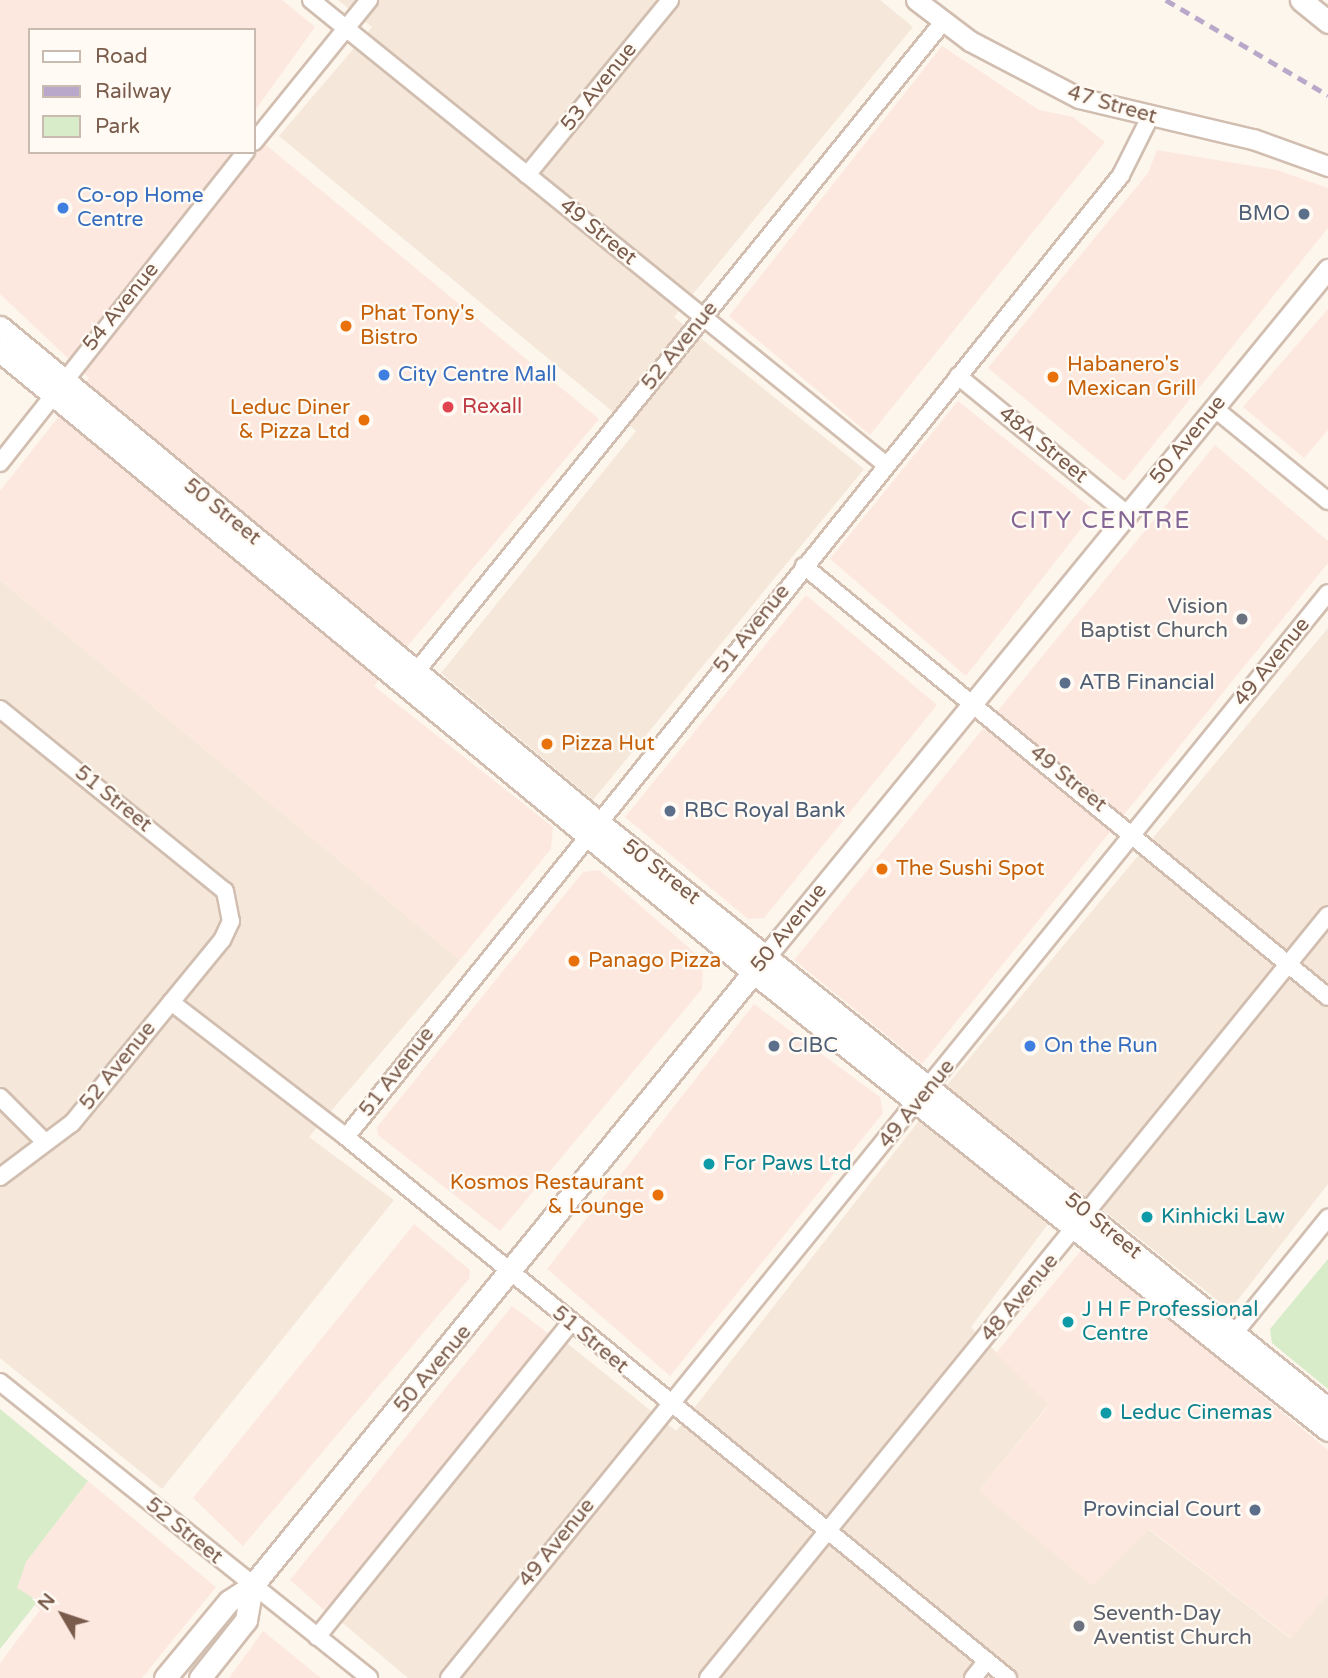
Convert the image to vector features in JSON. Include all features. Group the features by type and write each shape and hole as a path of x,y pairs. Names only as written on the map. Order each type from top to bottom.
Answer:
{"main road":[{"path":"1301,0 1328,22"},
{"name":"50 Street","path":"0,327 58,388"},
{"name":"50 Street","path":"0,351 58,388 760,964 926,1094 1229,1339 1328,1409"},
{"name":"50 Avenue","path":"165,1678 229,1601 253,1586 760,964"},
{"name":"50 Street","path":"1229,1339 1328,1430"},
{"name":"50 Avenue","path":"200,1678 246,1620 253,1586"}],"street":[{"name":"49 Street","path":"311,0 886,464"},
{"path":"256,140 369,0"},
{"name":"53 Avenue","path":"527,174 670,0"},
{"name":"47 Street","path":"916,0 943,22 1079,98 1150,117 1253,139 1328,166"},
{"name":"52 Avenue","path":"412,677 943,22"},
{"name":"51 Avenue","path":"346,1137 592,827 1121,175 1150,117"},
{"name":"54 Avenue","path":"0,463 244,154"},
{"name":"50 Avenue","path":"760,964 1328,270"},
{"name":"48A Street","path":"958,376 1127,514"},
{"path":"1213,408 1328,501"},
{"name":"49 Street","path":"804,566 1135,833 1328,997"},
{"name":"49 Avenue","path":"449,1678 669,1405 926,1094 1328,593"},
{"name":"51 Street","path":"0,709 225,891 231,920 222,940"},
{"name":"48 Avenue","path":"708,1678 1084,1222 1328,915"},
{"name":"52 Avenue","path":"0,1177 44,1141 72,1123 222,940"},
{"name":"51 Street","path":"171,1002 346,1137 669,1405 1008,1678"},
{"path":"0,1097 44,1141"},
{"path":"1229,1339 1328,1218"},
{"path":"317,1637 570,1323"},
{"name":"52 Street","path":"0,1382 369,1678"},
{"path":"973,1678 987,1661"}],"shaded area":[{"path":"0,0 282,0 315,27 256,109 256,28 28,28 28,154 256,154 256,137 599,419 374,686 553,827 551,849 460,960 0,580 0,491 89,378 0,294"},
{"path":"338,0 880,0 913,27 674,317 864,469 593,800 441,673 636,431 279,136 372,27"},
{"path":"942,46 1039,110 1073,117 1105,142 870,435 729,316"},
{"path":"1157,150 1277,170 1328,188 1328,228 1124,481 988,368 1148,173"},
{"path":"1328,309 1328,430 1304,458 1243,407"},
{"path":"958,401 1095,511 966,676 830,559"},
{"path":"1215,445 1328,541 1328,563 922,1064 794,960"},
{"path":"0,580 460,960 309,1137 394,1200 162,1489 0,1358"},
{"path":"806,595 937,705 764,918 748,919 625,817"},
{"path":"1328,628 1328,1184 1230,1310 1075,1188 971,1327 1049,1404 979,1491 1148,1529 1290,1638 1328,1594 1328,1678 408,1678 338,1619 562,1339 676,1431 947,1085"},
{"path":"599,870 703,960 702,989 500,1231 378,1135 377,1127 583,872"},
{"path":"754,1004 880,1097 883,1113 670,1376 547,1269"},
{"path":"414,1224 470,1270 469,1279 243,1546 193,1498"},
{"path":"1083,1248 1328,1450 1328,1594 1291,1638 1149,1529 1093,1586 979,1491 1049,1405 996,1353"},
{"path":"512,1306 553,1337 331,1616 290,1580"},
{"path":"88,1481 216,1587 142,1678 0,1678 0,1663 40,1610 16,1588 26,1562"},
{"path":"263,1631 295,1657 321,1678 229,1678"}],"green space":[{"path":"1328,1259 1328,1389 1272,1343 1270,1329"},
{"path":"0,1409 88,1481 26,1562 17,1588 38,1601 0,1649"}],"railway":[{"path":"1166,0 1328,95"}],"place":[{"name":"Co-op Home Centre","path":"63,208"},
{"name":"BMO","path":"1304,214"},
{"name":"Phat Tony's Bistro","path":"346,326"},
{"name":"City Centre Mall","path":"384,375"},
{"name":"Habanero's Mexican Grill","path":"1053,377"},
{"name":"Rexall","path":"448,407"},
{"name":"Leduc Diner & Pizza Ltd","path":"364,420"},
{"name":"Vision Baptist Church","path":"1242,619"},
{"name":"ATB Financial","path":"1065,683"},
{"name":"Pizza Hut","path":"547,744"},
{"name":"RBC Royal Bank","path":"670,811"},
{"name":"The Sushi Spot","path":"882,869"},
{"name":"Panago Pizza","path":"574,961"},
{"name":"CIBC","path":"774,1046"},
{"name":"On the Run","path":"1030,1046"},
{"name":"For Paws Ltd","path":"709,1164"},
{"name":"Kosmos Restaurant & Lounge","path":"658,1195"},
{"name":"Kinhicki Law","path":"1147,1217"},
{"name":"J H F Professional Centre","path":"1068,1322"},
{"name":"Leduc Cinemas","path":"1106,1413"},
{"name":"Provincial Court","path":"1255,1510"},
{"name":"Seventh-Day Aventist Church","path":"1079,1626"}],"district":[{"name":"CITY CENTRE","path":"1101,521"}]}
